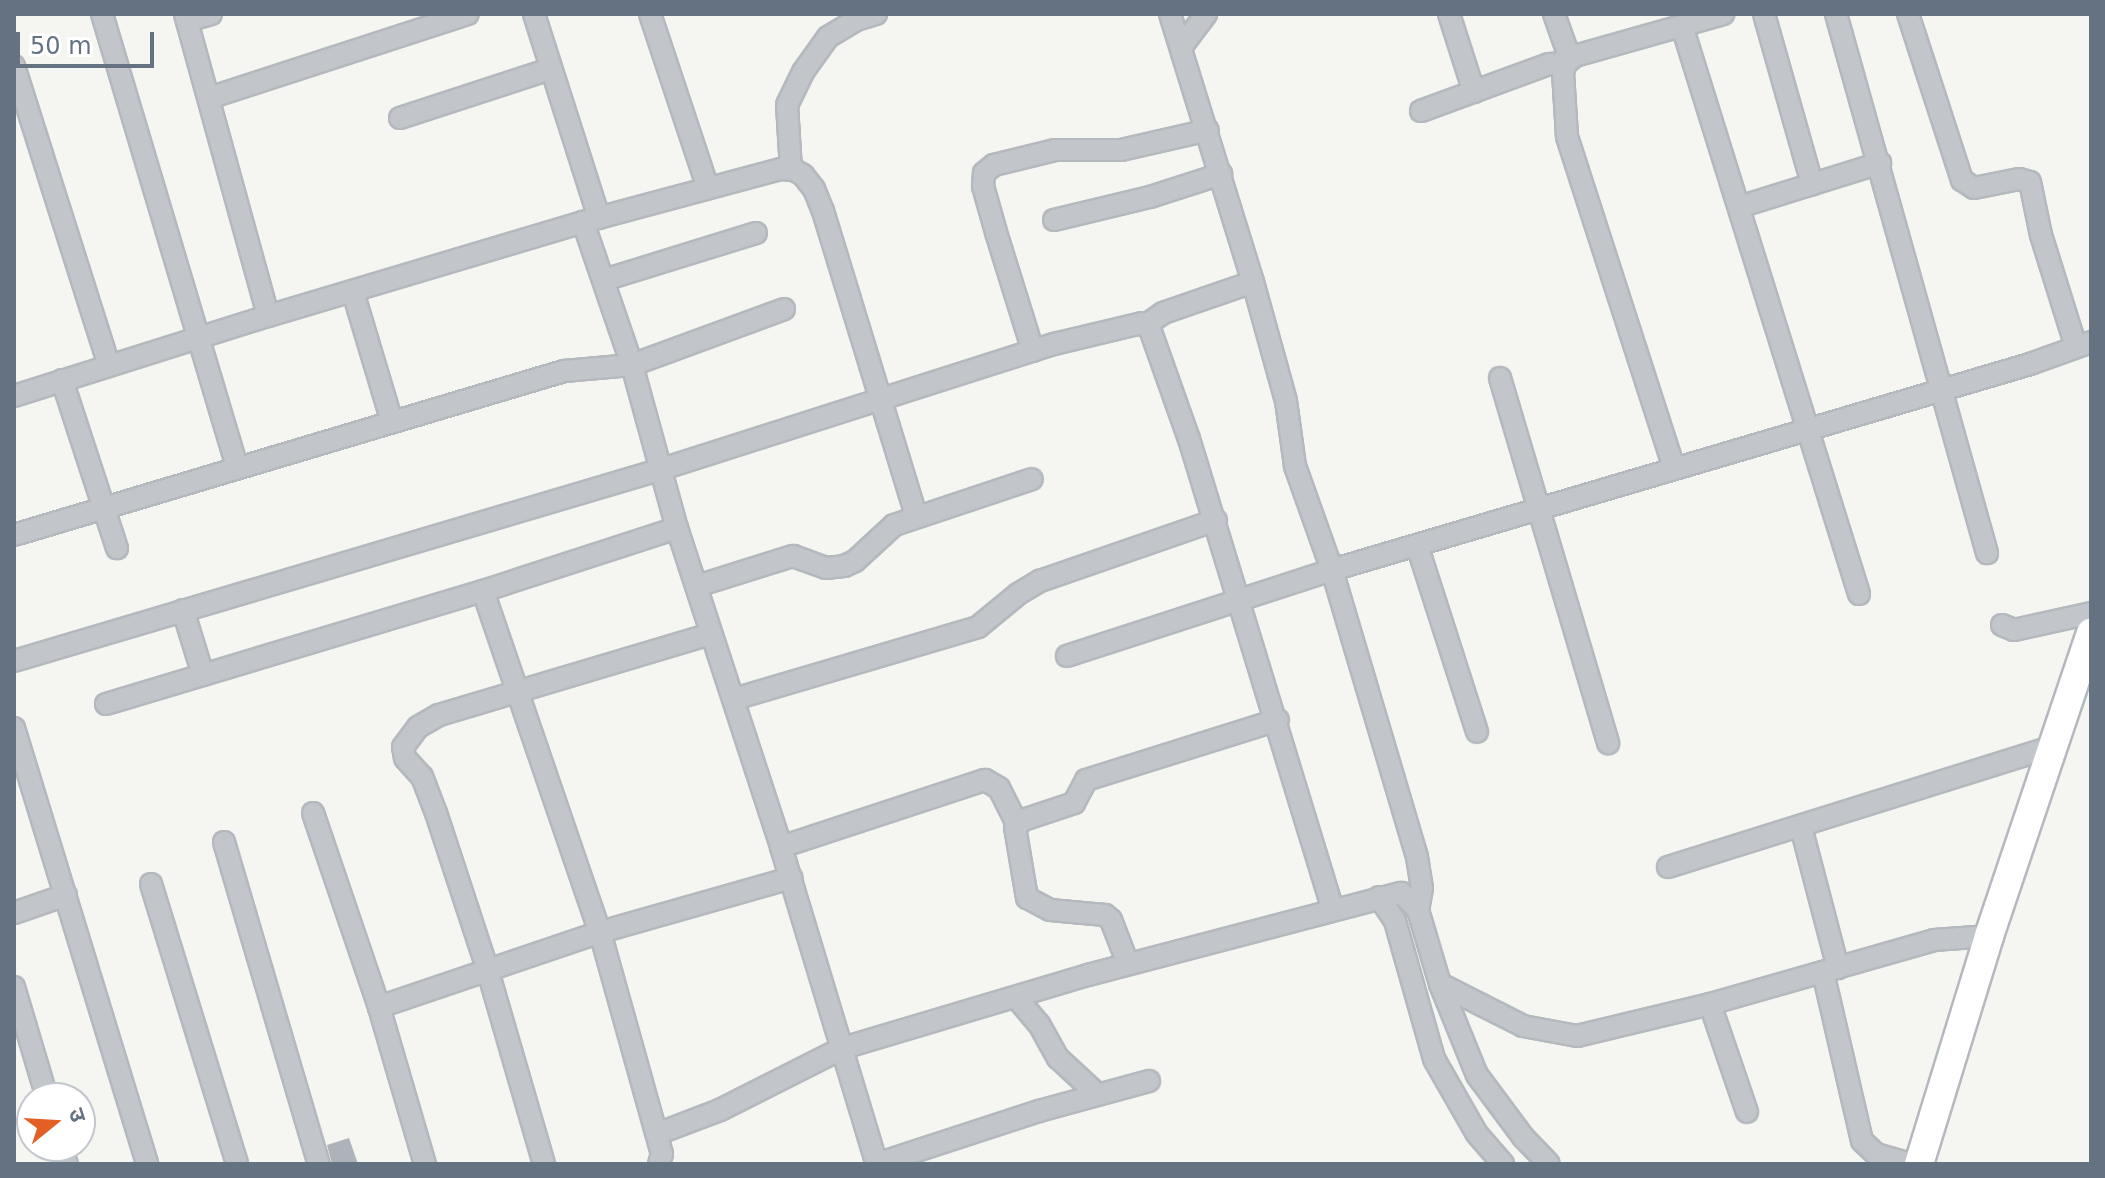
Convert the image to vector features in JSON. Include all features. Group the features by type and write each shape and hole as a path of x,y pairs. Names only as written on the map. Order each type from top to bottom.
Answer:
{"street":[{"path":"102,14 237,468"},
{"path":"211,14 186,18 268,316"},
{"path":"209,98 446,17 468,14"},
{"path":"534,14 591,220 604,280 632,365 659,470 791,878 877,1164 1149,1081"},
{"path":"650,14 708,188"},
{"path":"791,170 786,125 791,92 828,37 856,20 876,14"},
{"path":"1170,14 1208,130 1286,401 1295,466 1332,570 1417,857 1422,888 1418,910 1440,984 1477,1075 1523,1137 1549,1164"},
{"path":"1182,46 1206,14"},
{"path":"1449,14 1474,92"},
{"path":"1554,14 1568,61 1563,106 1567,136 1674,468"},
{"path":"1421,111 1671,23 1723,14"},
{"path":"1764,14 1812,184"},
{"path":"1836,14 1987,553"},
{"path":"1067,656 1332,570 1418,548 1810,427 2030,364 2084,344 2041,235 2030,182 2019,179 1974,188 1962,180 1953,164 1908,14"},
{"path":"1671,23 1739,207 1810,427 1859,594"},
{"path":"14,66 109,365"},
{"path":"400,118 550,69"},
{"path":"1033,351 983,186 984,173 994,165 1055,150 1121,150 1208,130"},
{"path":"1739,207 1880,163"},
{"path":"14,396 268,316 591,220 781,169 791,170 803,175 814,189 823,211 916,516"},
{"path":"1054,220 1150,197 1221,174"},
{"path":"604,280 756,233"},
{"path":"14,661 659,470 1033,351 1129,323 1146,325 1163,313 1253,282"},
{"path":"353,292 392,422"},
{"path":"14,535 564,371 632,365 784,309"},
{"path":"1146,325 1216,520 1333,909"},
{"path":"1500,378 1608,743"},
{"path":"62,380 117,548"},
{"path":"697,586 793,556 826,568 849,565 885,530 916,516 1032,479"},
{"path":"734,699 978,627 1018,594 1040,581 1216,520"},
{"path":"106,704 483,591 677,528"},
{"path":"1418,548 1477,732"},
{"path":"483,591 600,932 657,1134 662,1154 659,1164"},
{"path":"183,610 203,675"},
{"path":"2002,625 2014,630 2091,613"},
{"path":"1919,1164 1989,936 2091,633"},
{"path":"544,1164 487,968 425,784 405,758 403,747 418,727 439,715 519,694 711,634"},
{"path":"1017,824 1074,803 1086,780 1278,720"},
{"path":"14,728 147,1164"},
{"path":"1668,867 2053,746"},
{"path":"781,847 985,780 999,788 1017,824 1014,832 1027,898 1064,913 1105,915 1111,920 1128,964"},
{"path":"313,813 379,1007 425,1164"},
{"path":"1801,827 1862,1141 1876,1154 1911,1164"},
{"path":"224,842 319,1164"},
{"path":"379,1007 600,932 791,878"},
{"path":"151,884 237,1164"},
{"path":"657,1134 710,1115 843,1048 1128,964 1379,897 1401,893 1418,910"},
{"path":"14,913 66,895"},
{"path":"1379,897 1395,921 1434,1059 1469,1121 1503,1164"},
{"path":"1440,984 1523,1026 1563,1036 1595,1033 1710,1004 1934,940 1989,936"},
{"path":"14,987 42,1082"},
{"path":"1016,997 1039,1024 1058,1058 1098,1095"},
{"path":"1710,1004 1747,1112"}],"building":[{"path":"349,1138 358,1164 332,1164 327,1145"}]}
